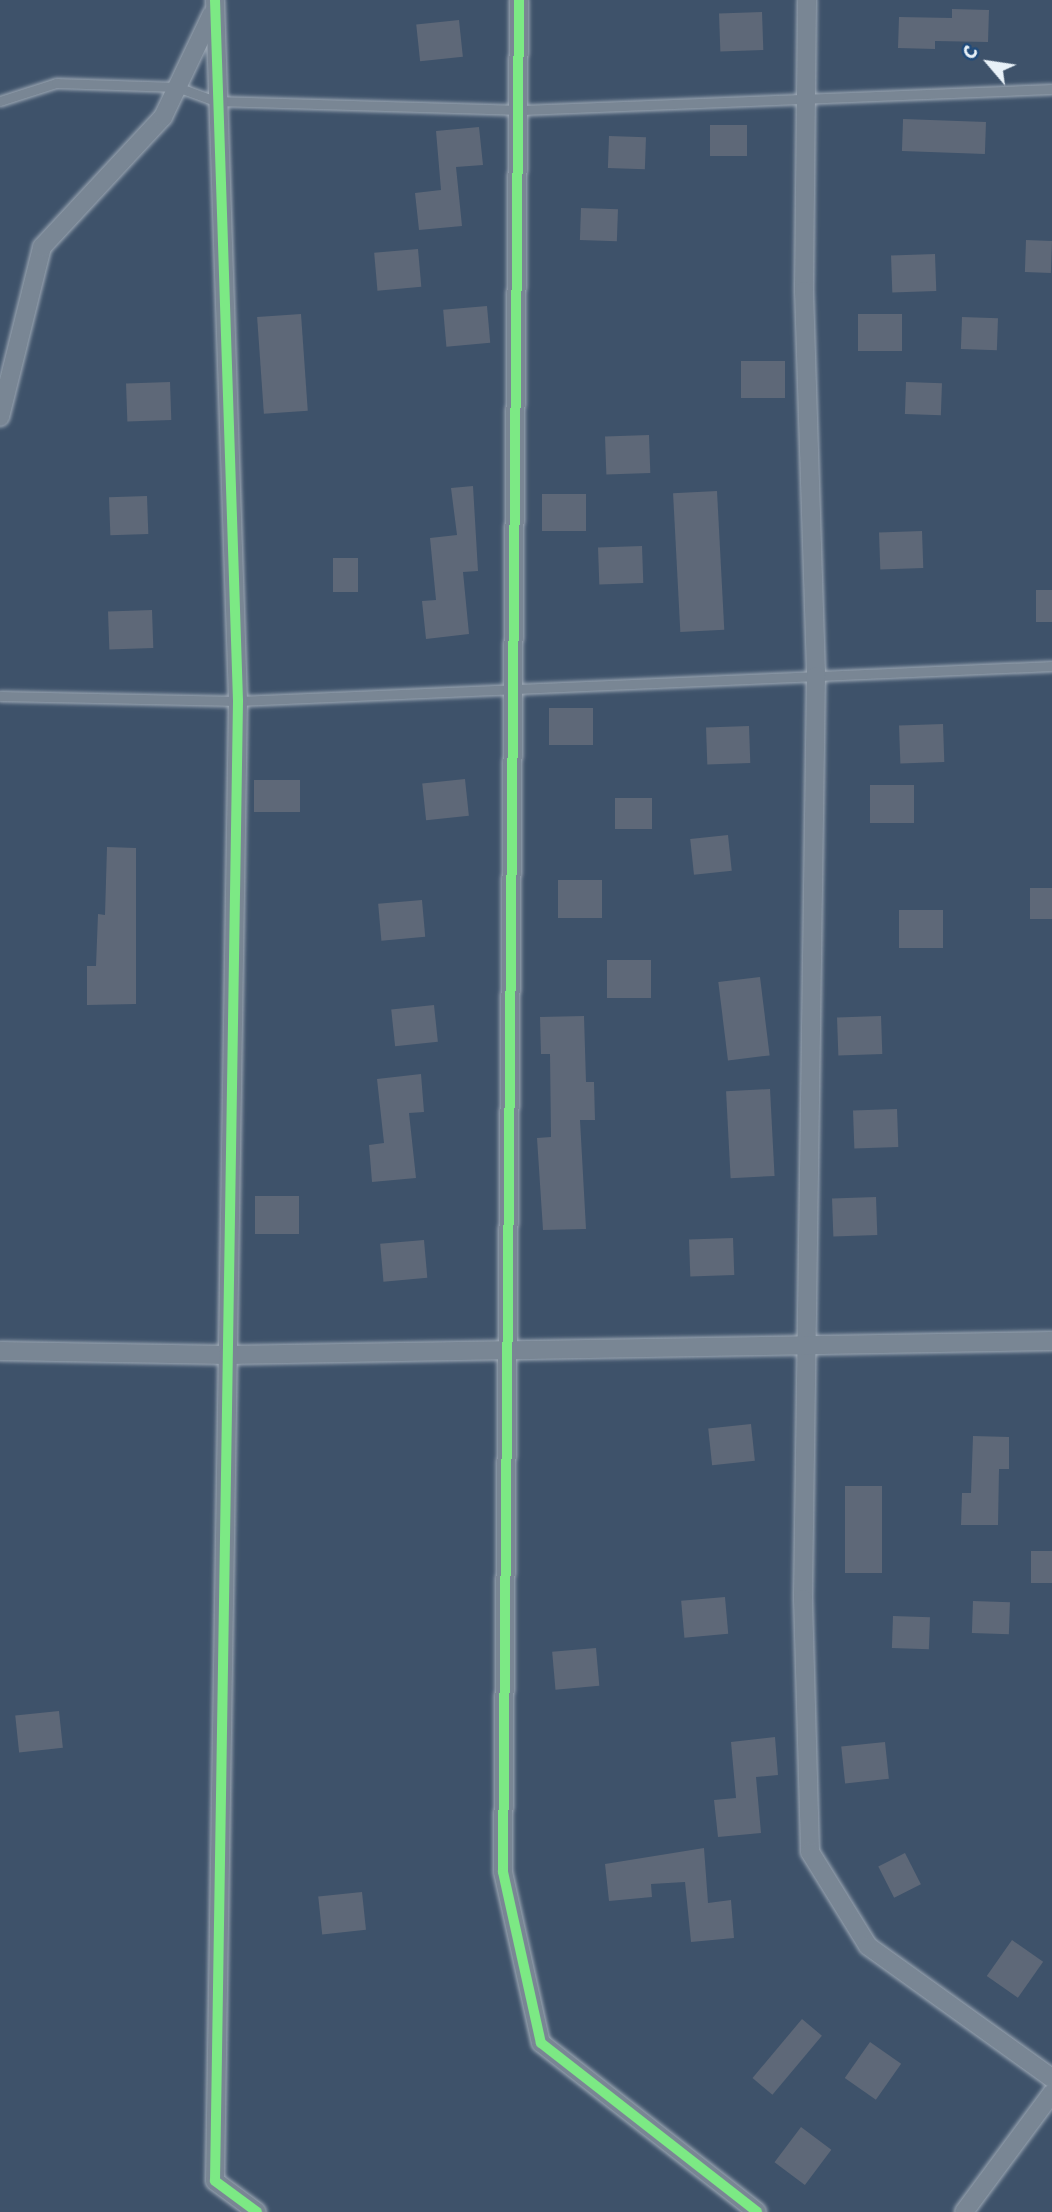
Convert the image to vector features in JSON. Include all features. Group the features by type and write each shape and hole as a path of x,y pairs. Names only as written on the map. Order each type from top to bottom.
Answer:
{"street":[{"path":"520,0 522,110 503,1872 541,2043 757,2212"},
{"path":"807,0 804,291 816,676 803,1599 810,1852 868,1946 1052,2078"},
{"path":"0,417 43,247 163,117 215,4"},
{"path":"215,4 215,102 238,701 215,2181 257,2212"},
{"path":"0,1351 228,1355 1052,1341"},
{"path":"964,2212 1052,2093"}],"lane":[{"path":"0,101 56,83 177,87 215,102 522,110 1052,89"},
{"path":"0,696 238,701 1052,666"}],"building":[{"path":"952,9 989,10 988,42 935,41 935,49 898,48 899,17 952,18"},
{"path":"762,12 763,50 720,51 719,14"},
{"path":"459,20 463,57 420,61 416,24"},
{"path":"903,119 986,122 985,154 902,151"},
{"path":"710,125 747,125 747,156 710,156"},
{"path":"479,127 483,165 456,167 462,226 419,230 415,193 441,190 436,131"},
{"path":"609,136 646,137 645,169 608,168"},
{"path":"581,208 618,209 617,241 580,240"},
{"path":"1026,240 1052,241 1051,273 1025,272"},
{"path":"418,249 421,287 377,291 374,253"},
{"path":"935,254 936,291 892,293 891,256"},
{"path":"487,306 490,343 446,347 443,310"},
{"path":"301,314 308,411 264,414 257,317"},
{"path":"858,314 902,314 902,351 858,351"},
{"path":"962,317 998,318 997,350 961,349"},
{"path":"741,361 785,361 785,398 741,398"},
{"path":"170,382 171,420 127,422 126,384"},
{"path":"906,382 942,383 941,415 905,414"},
{"path":"649,435 650,473 606,475 605,437"},
{"path":"473,486 478,571 463,572 469,634 426,639 422,601 436,600 430,538 457,535 451,488"},
{"path":"717,491 724,630 680,632 673,493"},
{"path":"542,494 586,494 586,531 542,531"},
{"path":"147,496 148,534 110,535 109,497"},
{"path":"922,531 923,568 880,569 879,533"},
{"path":"642,546 643,583 599,585 598,548"},
{"path":"333,558 358,558 358,592 333,592"},
{"path":"1036,590 1052,590 1052,622 1036,622"},
{"path":"152,610 153,648 109,650 108,612"},
{"path":"549,708 593,708 593,745 549,745"},
{"path":"943,724 944,762 900,764 899,726"},
{"path":"749,726 750,763 707,764 706,728"},
{"path":"465,779 469,816 426,820 422,783"},
{"path":"254,780 300,780 300,812 254,812"},
{"path":"870,785 914,785 914,823 870,823"},
{"path":"615,798 652,798 652,829 615,829"},
{"path":"728,835 732,871 694,875 690,839"},
{"path":"107,847 136,848 136,1004 87,1005 87,966 96,966 98,914 105,915"},
{"path":"558,880 602,880 602,918 558,918"},
{"path":"1030,888 1052,888 1052,919 1030,919"},
{"path":"422,900 425,937 381,941 378,904"},
{"path":"899,910 943,910 943,948 899,948"},
{"path":"607,960 651,960 651,998 607,998"},
{"path":"760,977 770,1055 728,1061 718,982"},
{"path":"434,1005 438,1042 395,1046 391,1009"},
{"path":"584,1016 586,1082 594,1082 595,1120 580,1120 586,1229 543,1230 537,1138 551,1137 550,1054 541,1054 540,1017"},
{"path":"881,1016 882,1054 838,1056 837,1018"},
{"path":"421,1074 424,1112 409,1113 416,1178 372,1182 369,1145 384,1143 377,1079"},
{"path":"770,1089 775,1176 731,1178 726,1091"},
{"path":"897,1109 898,1147 854,1149 853,1111"},
{"path":"255,1196 299,1196 299,1234 255,1234"},
{"path":"876,1197 877,1235 833,1237 832,1199"},
{"path":"733,1238 734,1275 690,1277 689,1240"},
{"path":"424,1240 427,1278 383,1282 380,1244"},
{"path":"751,1424 755,1461 712,1465 708,1428"},
{"path":"973,1436 1009,1437 1009,1469 999,1469 998,1525 961,1525 962,1493 971,1493"},
{"path":"845,1486 882,1486 882,1573 845,1573"},
{"path":"1031,1551 1052,1551 1052,1583 1031,1583"},
{"path":"725,1597 728,1634 684,1638 681,1601"},
{"path":"973,1601 1010,1602 1009,1634 972,1633"},
{"path":"893,1616 930,1617 929,1649 892,1648"},
{"path":"596,1648 599,1686 555,1690 552,1652"},
{"path":"59,1711 63,1748 19,1752 15,1716"},
{"path":"775,1737 778,1775 756,1777 761,1833 718,1837 714,1800 736,1798 731,1742"},
{"path":"885,1742 889,1779 845,1783 841,1747"},
{"path":"704,1848 708,1903 731,1900 734,1938 691,1942 685,1882 651,1884 652,1897 609,1901 605,1864"},
{"path":"905,1853 921,1884 894,1898 878,1867"},
{"path":"362,1892 366,1930 322,1934 318,1897"},
{"path":"1012,1940 1043,1962 1018,1998 987,1976"},
{"path":"802,2019 822,2036 772,2095 753,2078"},
{"path":"870,2042 901,2064 876,2100 845,2078"},
{"path":"801,2127 831,2150 805,2185 775,2162"}],"cycle path":[{"path":"215,0 238,701 215,2181 257,2212"},
{"path":"519,0 503,1872 541,2043 757,2212"}]}
